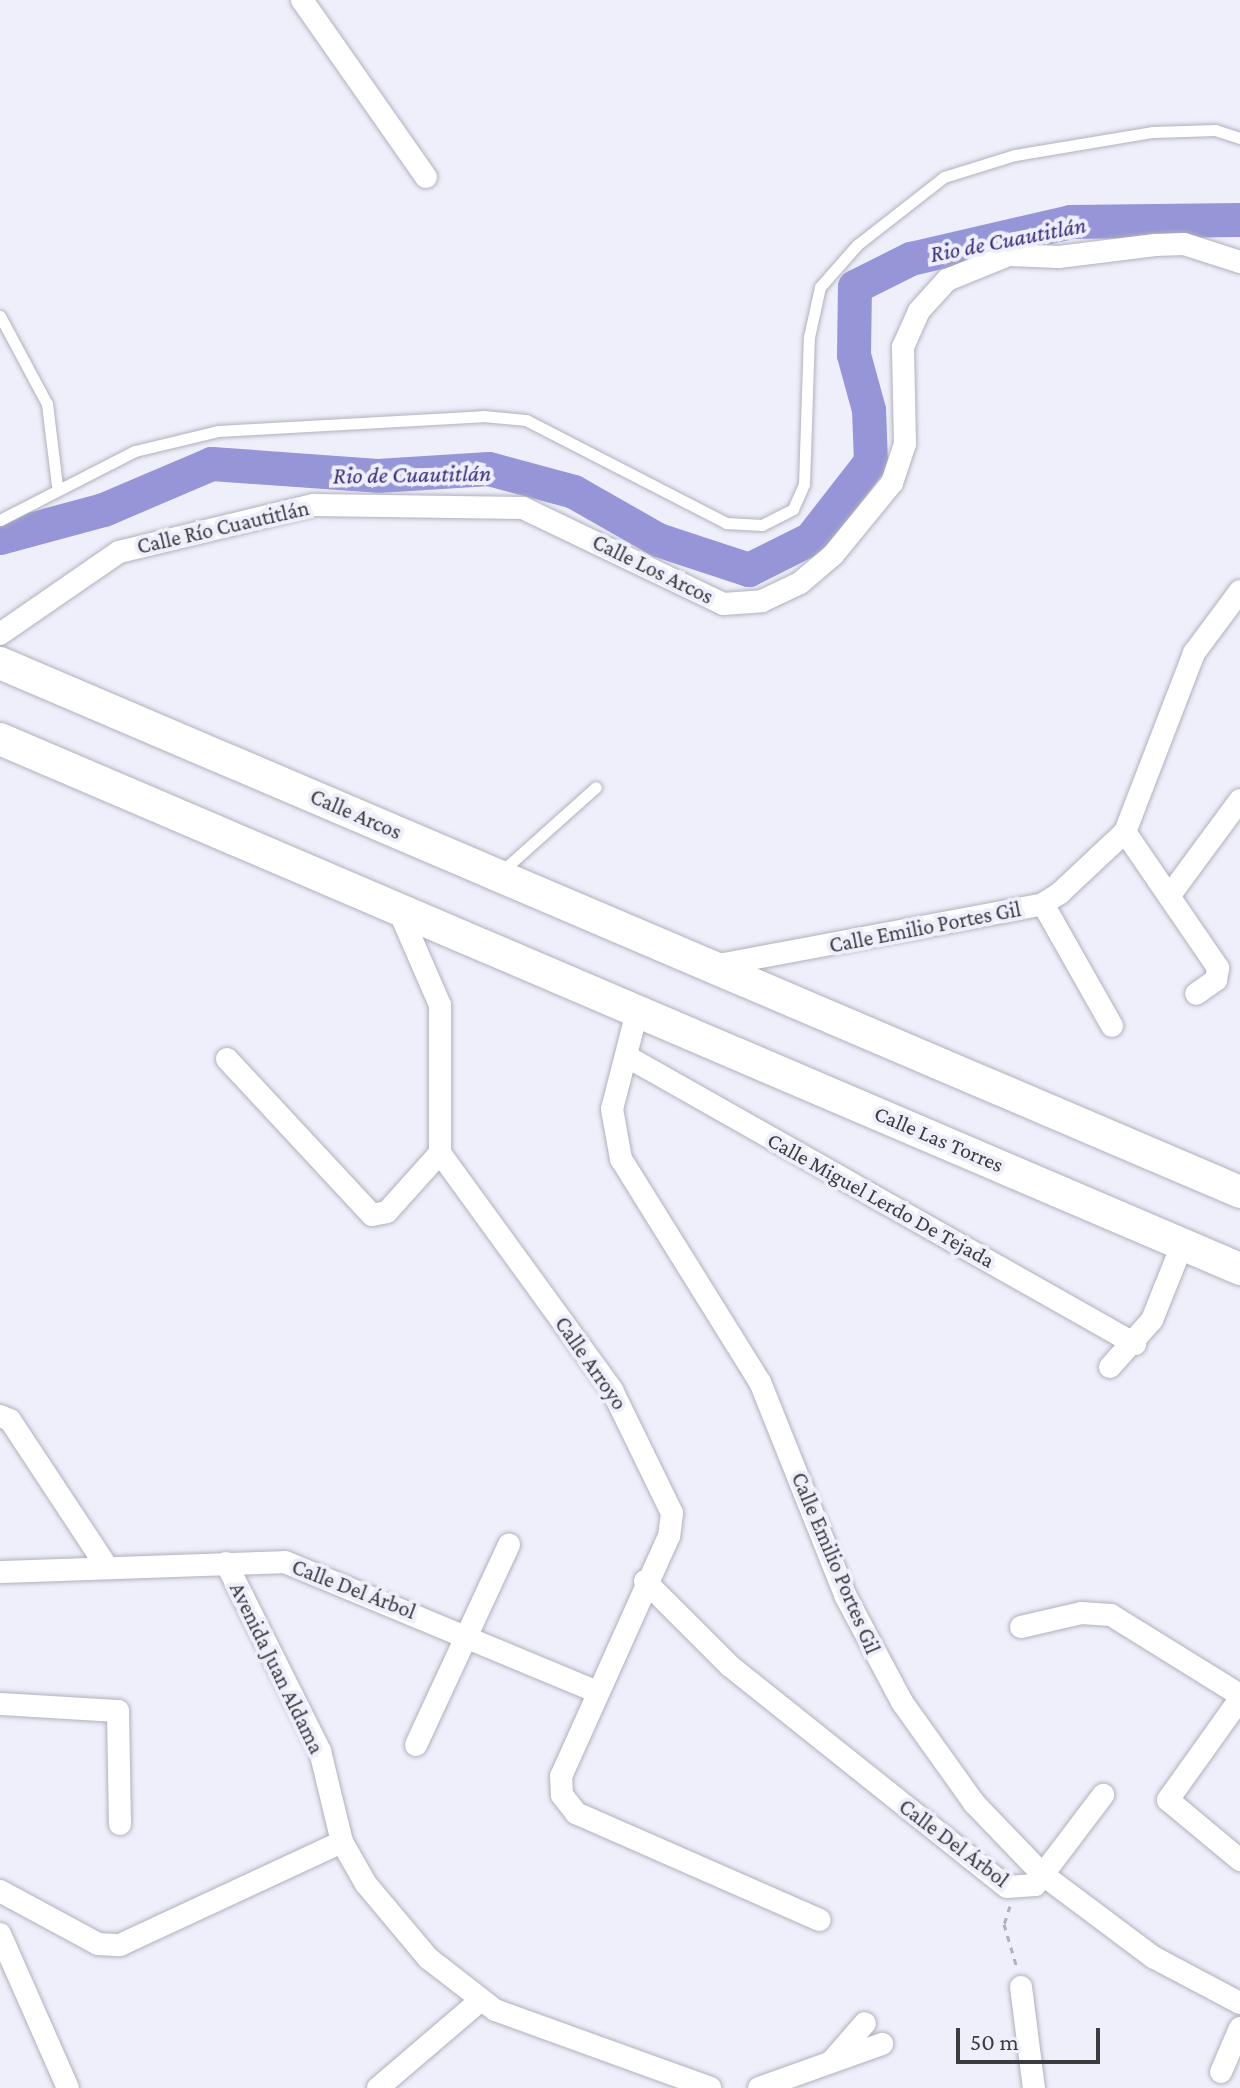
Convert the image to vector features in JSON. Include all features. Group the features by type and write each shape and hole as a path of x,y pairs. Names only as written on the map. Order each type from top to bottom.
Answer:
{"main road":[{"name":"Calle Arcos","path":"0,663 712,966"},
{"path":"0,739 638,1008"},
{"path":"712,966 1240,1192"},
{"name":"Calle Las Torres","path":"638,1008 1240,1269"}],"street":[{"path":"302,0 426,177"},
{"name":"Calle Los Arcos","path":"472,502 548,517 723,604 762,601 800,583 833,555 892,483 905,444 903,347 919,311 947,280 1009,255 1059,257 1155,245 1184,244 1240,262"},
{"name":"Calle Río Cuautitlán","path":"0,634 119,552 173,535 314,505 472,502"},
{"path":"1112,1026 1043,904 1125,832 1194,653 1240,591"},
{"path":"1170,895 1240,800"},
{"path":"1125,832 1218,968 1216,980 1196,994"},
{"name":"Calle Emilio Portes Gil","path":"712,966 1043,904"},
{"path":"227,1059 372,1215 387,1212 440,1153 440,1005 397,906"},
{"name":"Calle Emilio Portes Gil","path":"638,1008 612,1109 621,1159 760,1382 861,1631 974,1803 1042,1874 1153,1957 1240,2003"},
{"name":"Calle Miguel Lerdo De Tejada","path":"626,1056 1135,1344"},
{"name":"Calle Arroyo","path":"440,1153 612,1390 644,1446 672,1513 669,1536 645,1581 561,1776 567,1804 820,1920"},
{"path":"1110,1367 1135,1344 1182,1245"},
{"path":"0,1416 10,1420 105,1564"},
{"path":"416,1745 509,1545"},
{"name":"Avenida Juan Aldama","path":"226,1563 320,1751 342,1842 393,1919 480,2001 710,2088"},
{"name":"Calle Del Árbol","path":"0,1572 105,1564 299,1565 597,1692"},
{"name":"Calle Del Árbol","path":"645,1581 730,1666 1002,1885 1022,1890"},
{"path":"1021,1627 1081,1613 1111,1615 1240,1697 1168,1800 1240,1860"},
{"path":"0,1704 118,1711 120,1824"},
{"path":"1022,1890 1042,1874 1103,1795"},
{"path":"0,1891 107,1946 342,1842"},
{"path":"0,1934 68,2088"},
{"path":"1021,1987 1034,2088"},
{"path":"378,2088 480,2001"},
{"path":"831,2062 865,2023"},
{"path":"1221,2072 1240,2028"},
{"path":"759,2088 882,2044"}],"lane":[{"path":"0,520 57,485 135,451 218,431 483,416 526,420 726,523 762,525 793,509 804,484 817,300 857,245 944,177 1015,155 1153,132 1215,130 1240,138"},
{"path":"0,316 47,404 57,485"},
{"path":"499,874 596,787"}],"path":[{"path":"1021,1987 1004,1924 1022,1890"}],"waterway":[{"name":"Rio de Cuautitlán","path":"0,538 104,510 212,464 378,476 489,469 574,492 658,540 749,570 811,539 871,462 869,410 854,355 855,287 911,259 1071,222 1240,220"}]}
